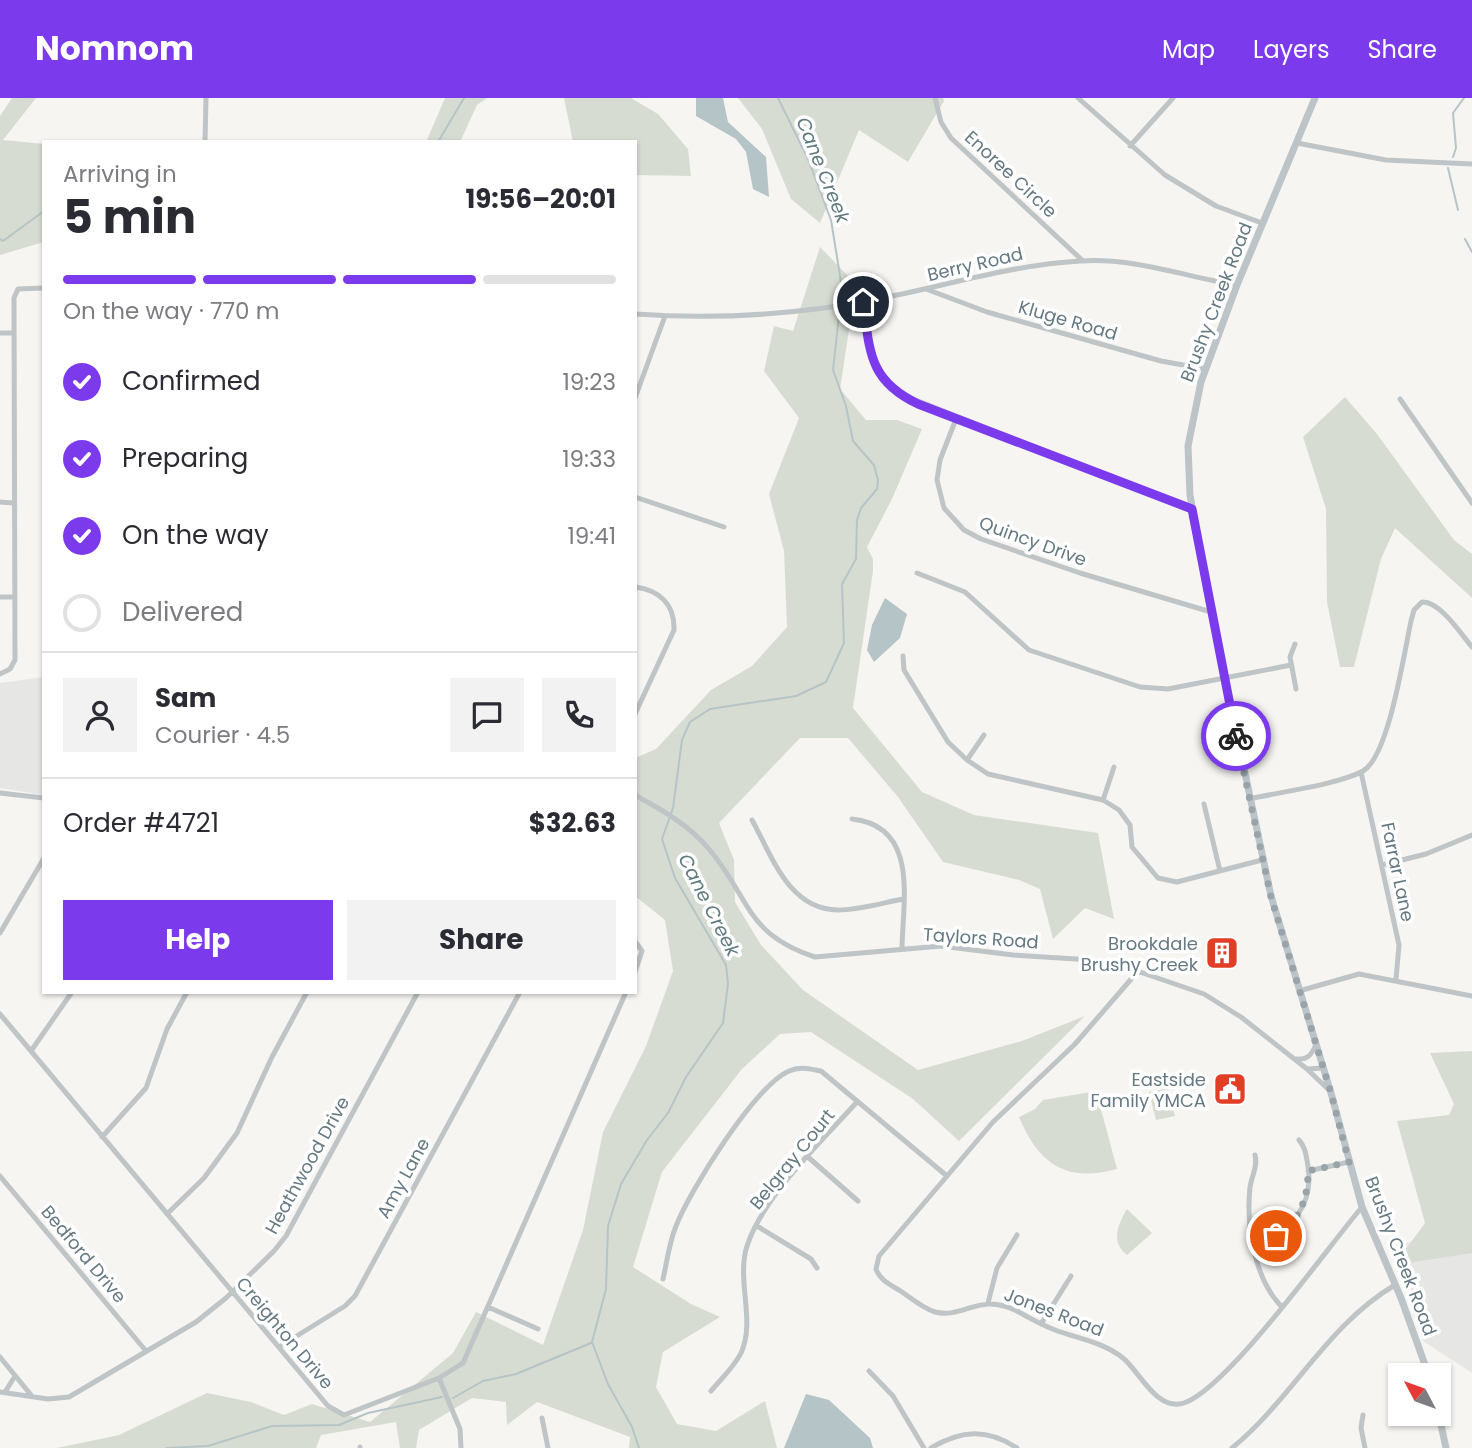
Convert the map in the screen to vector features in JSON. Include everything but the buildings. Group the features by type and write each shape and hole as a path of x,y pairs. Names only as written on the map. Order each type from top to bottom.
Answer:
{"main road":[{"name":"Brushy Creek Road","path":"1315,98 1205,369 1188,446 1192,509 1262,860 1362,1207 1395,1284 1424,1363"},
{"path":"1441,1426 1446,1448"}],"street":[{"path":"205,140 206,98"},
{"name":"Enoree Circle","path":"935,98 941,122 951,138 1083,261"},
{"path":"1077,98 1147,163 1216,206 1262,223"},
{"path":"1130,146 1173,98"},
{"path":"1297,143 1386,160 1472,164"},
{"name":"Berry Road","path":"637,314 752,317 863,302 1026,266 1083,261 1146,266 1237,285"},
{"path":"0,674 10,669 15,660 13,503 16,290 42,288"},
{"name":"Kluge Road","path":"926,289 986,312 1161,360 1205,369"},
{"path":"863,302 871,356 883,380 906,398 1192,509"},
{"path":"637,393 665,316"},
{"path":"0,333 14,333"},
{"path":"1400,399 1472,503"},
{"name":"Quincy Drive","path":"956,419 940,460 937,480 944,508 964,530 981,540 1080,573 1200,611 1211,612"},
{"path":"637,498 724,527"},
{"path":"0,502 13,503"},
{"path":"917,573 965,592 1017,642 1043,656 1148,689 1225,679 1291,665"},
{"path":"637,587 647,589 663,598 675,621 674,630 637,710"},
{"path":"0,597 13,597"},
{"path":"1248,799 1362,772 1373,763 1381,749 1412,618 1422,602 1430,603 1472,647"},
{"path":"1295,643 1290,657 1296,689"},
{"path":"903,656 904,670 910,681 948,742 967,760 988,774 1103,800 1119,810 1130,825 1132,847 1158,878 1177,882 1262,860"},
{"path":"967,760 985,735"},
{"path":"1103,800 1114,767"},
{"name":"Farrar Lane","path":"1362,772 1400,950 1396,979"},
{"path":"0,793 42,799"},
{"name":"Taylors Road","path":"637,796 677,819 706,846 754,918 779,944 815,957 902,947 941,946 1013,955 1097,959 1139,970 1186,986 1221,1003 1295,1059 1331,1093"},
{"path":"1204,804 1220,871"},
{"path":"852,819 865,821 897,847 904,868 902,947"},
{"path":"752,820 785,881 795,894 808,902 839,910 903,900"},
{"path":"1382,865 1426,854 1472,835"},
{"path":"0,933 42,862"},
{"path":"637,945 642,951 637,965"},
{"name":"Jones Road","path":"1139,970 1074,1044 1000,1114 878,1258 877,1272 881,1278 933,1311 948,1312 988,1303 1007,1307 1041,1324 1115,1352 1159,1397 1177,1404 1187,1401 1214,1381 1281,1306 1362,1207"},
{"path":"1298,991 1351,975 1396,979 1472,996"},
{"path":"30,1051 71,994"},
{"path":"102,1137 146,1088 167,1029 186,994"},
{"path":"167,1214 204,1178 237,1133 272,1057 306,994"},
{"name":"Heathwood Drive","path":"3,1392 53,1400 69,1397 196,1322 232,1292 286,1236 417,994"},
{"name":"Amy Lane","path":"279,1347 345,1306 355,1296 519,994"},
{"name":"Creighton Drive","path":"0,1014 328,1406 341,1415 357,1412 439,1378 463,1363 625,994"},
{"path":"1295,1059 1304,1060 1316,1045"},
{"path":"663,1279 675,1229 690,1195 767,1088 789,1071 806,1068 821,1071 947,1177"},
{"path":"1307,1069 1323,1068"},
{"name":"Belgray Court","path":"711,1391 742,1351 745,1329 743,1259 757,1226 808,1157 857,1102"},
{"path":"1254,1243 1276,1236 1296,1219 1307,1196 1305,1150 1299,1140"},
{"path":"1255,1155 1257,1163 1250,1193 1260,1278 1281,1306"},
{"path":"808,1157 858,1201"},
{"path":"1308,1171 1349,1162"},
{"name":"Bedford Drive","path":"0,1176 146,1351"},
{"path":"757,1226 811,1259 817,1268"},
{"path":"988,1303 997,1268 1017,1236"},
{"path":"1041,1324 1071,1276"},
{"path":"1232,1448 1291,1389 1357,1310 1395,1284"},
{"path":"488,1307 538,1329"},
{"path":"0,1357 32,1396"},
{"path":"869,1371 893,1396 924,1448"},
{"path":"3,1392 15,1376"},
{"path":"439,1378 460,1429 461,1448"},
{"path":"1363,1415 1361,1428 1366,1448"},
{"path":"542,1418 548,1448"},
{"path":"931,1448 954,1436 978,1433 1000,1438 1017,1448"}],"shaded area":[{"path":"12,98 36,98 3,140 42,144 42,243 0,255 0,116"},
{"path":"445,98 487,98 477,105 461,140 427,140"},
{"path":"564,98 631,98 658,114 688,149 691,176 637,175 637,140 573,140"},
{"path":"696,98 723,98 728,122 766,157 769,197 753,189 746,152 736,139 696,116"},
{"path":"738,98 943,98 944,101 908,162 859,130 820,223 791,199 762,129"},
{"path":"820,247 856,284 840,389 866,420 897,420 922,429 892,499 867,547 873,559 873,571 853,708 922,792 974,815 1098,833 1114,919 1085,908 1053,939 1040,889 1019,880 943,862 898,797 848,738 800,738 719,823 734,860 735,902 761,945 803,990 918,1070 1022,1041 1085,1016 959,1141 913,1099 811,1032 780,1034 742,1069 662,1172 633,1267 691,1304 720,1317 663,1352 656,1387 677,1424 716,1431 765,1401 777,1448 629,1448 630,1437 537,1402 507,1425 506,1402 472,1398 419,1430 416,1448 400,1448 396,1422 321,1435 316,1448 57,1448 119,1435 207,1393 251,1402 284,1415 312,1404 370,1422 453,1353 476,1312 543,1345 583,1230 603,1132 646,1046 673,971 665,920 637,898 637,757 656,749 711,690 752,666 787,627 784,551 769,494 799,418 764,371 774,326 793,331"},
{"path":"1345,397 1377,434 1454,540 1472,554 1472,598 1395,528 1381,559 1354,667 1340,667 1327,602 1326,509 1303,437"},
{"path":"885,598 907,614 900,638 874,662 867,650 872,625"},
{"path":"42,677 42,795 0,788 0,683"},
{"path":"1472,1051 1472,1253 1394,1265 1425,1223 1397,1121 1449,1115 1454,1104 1430,1053"},
{"path":"1168,1088 1175,1116 1156,1120 1149,1092"},
{"path":"1091,1092 1098,1098 1117,1169 1099,1173 1068,1171 1045,1158 1035,1147 1019,1117 1035,1109 1043,1100"},
{"path":"1127,1209 1152,1233 1127,1255 1119,1244 1117,1233"},
{"path":"1458,1229 1472,1231 1472,1373 1423,1341 1389,1248"},
{"path":"806,1394 829,1400 870,1438 873,1448 784,1448"}],"waterway":[{"path":"439,140 464,98"},
{"name":"Cane Creek","path":"639,1448 632,1427 608,1384 592,1342 606,1289 608,1226 621,1184 647,1140 668,1113 686,1077 723,1023 728,984 726,965 675,878 662,839 673,808 682,740 690,722 710,709 796,696 826,682 844,643 842,584 856,559 857,520 861,508 877,489 878,480 874,465 853,441 846,406 833,370 842,288 831,220 808,159 778,98"},
{"path":"1453,157 1456,148 1453,113 1464,98"},
{"path":"1448,168 1458,210"},
{"path":"0,239 3,241 42,212"},
{"path":"1465,239 1472,252"},
{"path":"453,1398 483,1381 516,1374 591,1343"},
{"path":"166,1448 208,1446 272,1426 339,1425 368,1413 442,1397"}],"way so far":[{"path":"1236,736 1271,897 1331,1093 1349,1162 1308,1171 1308,1191 1303,1207 1296,1219 1276,1236"}],"place":[{"name":"Brookdale Brushy Creek","path":"1222,953"},
{"name":"Eastside Family YMCA","path":"1230,1089"}],"route":[{"path":"863,302 873,362 883,380 898,393 918,404 1192,509 1236,736"}]}
